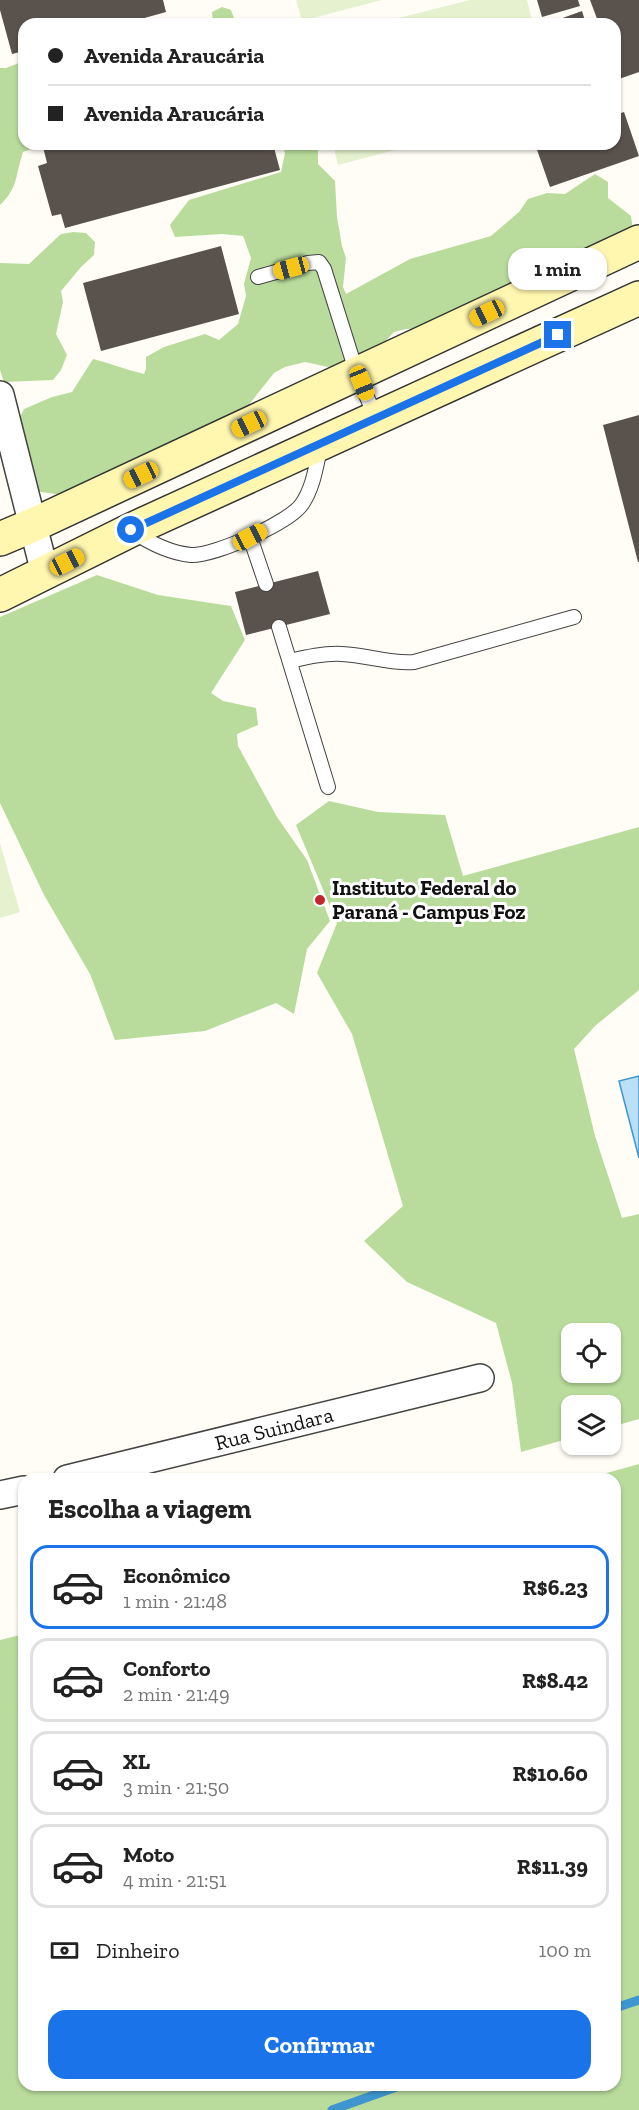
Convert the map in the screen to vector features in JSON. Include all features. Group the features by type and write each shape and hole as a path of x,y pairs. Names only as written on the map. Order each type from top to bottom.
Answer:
{"street":[{"path":"0,539 639,242"},
{"path":"0,595 131,530 639,298"},
{"path":"0,394 45,573"},
{"name":"Rua Suindara","path":"92,1473 480,1378"},
{"path":"0,1495 18,1491"}],"lane":[{"path":"258,277 319,262 324,269 357,374 376,418"},
{"path":"131,530 158,546 177,553 194,555 209,553 250,537 289,517 301,506 309,491 320,443"},
{"path":"250,537 266,584"},
{"path":"290,662 321,654 344,654 397,663 414,662 574,617"},
{"path":"279,627 328,787"}],"green space":[{"path":"296,0 382,0 313,18 301,18"},
{"path":"470,0 527,0 532,18 399,18"},
{"path":"222,7 231,10 234,18 212,18 212,12"},
{"path":"18,63 18,150 28,150 23,152 14,186 0,205 0,68"},
{"path":"284,150 318,150 318,164 335,181 337,217 346,258 343,287 346,294 410,259 491,236 519,212 528,199 547,193 565,194 595,174 608,182 608,198 631,216 634,237 444,327 394,332 367,361 341,367 305,362 285,367 274,373 243,412 63,495 41,492 30,486 12,433 24,409 52,397 72,392 93,359 144,374 146,357 164,347 205,334 219,340 238,324 246,296 244,284 251,258 243,236 222,234 175,237 170,225 189,200 281,172"},
{"path":"334,150 395,150 338,165"},
{"path":"86,233 95,242 94,255 61,291 63,302 56,334 67,355 61,370 53,380 4,382 0,370 0,263 29,264 61,234"},
{"path":"97,575 158,595 231,606 245,640 211,693 223,701 256,708 258,725 237,734 238,746 277,817 307,860 330,921 307,949 294,1014 276,1003 205,1031 115,1040 90,974 44,895 0,803 0,617"},
{"path":"329,801 378,812 445,815 463,876 639,827 639,990 595,1026 574,1049 595,1136 622,1218 639,1214 639,1419 621,1424 621,1395 561,1395 561,1441 521,1452 512,1383 496,1323 407,1282 364,1241 403,1206 352,1034 317,973 337,923 296,825"},
{"path":"0,843 20,912 0,918"},
{"path":"639,1464 639,2110 0,2110 0,1640 18,1636 18,2091 621,2091 621,1473 607,1473"}],"water":[{"path":"639,1076 639,1158 619,1081"}],"building":[{"path":"0,0 163,0 166,12 144,18 18,18 18,52 12,54 0,10"},
{"path":"537,0 578,0 580,6 542,17"},
{"path":"590,0 639,0 639,72 621,78 621,18 597,18"},
{"path":"582,11 584,18 563,18"},
{"path":"624,112 639,156 550,187 537,150 621,150 621,113"},
{"path":"44,150 275,150 280,170 65,228 61,214 52,216 38,166 47,163"},
{"path":"221,246 239,314 101,351 83,283"},
{"path":"639,415 639,562 638,562 603,425"},
{"path":"318,571 330,614 246,635 235,592"}],"waterway":[{"path":"621,2006 639,2000"},
{"path":"332,2110 385,2091"}],"place":[{"name":"Instituto Federal do Paraná - Campus Foz","path":"320,900"}],"route":[{"path":"131,530 558,335"}]}
